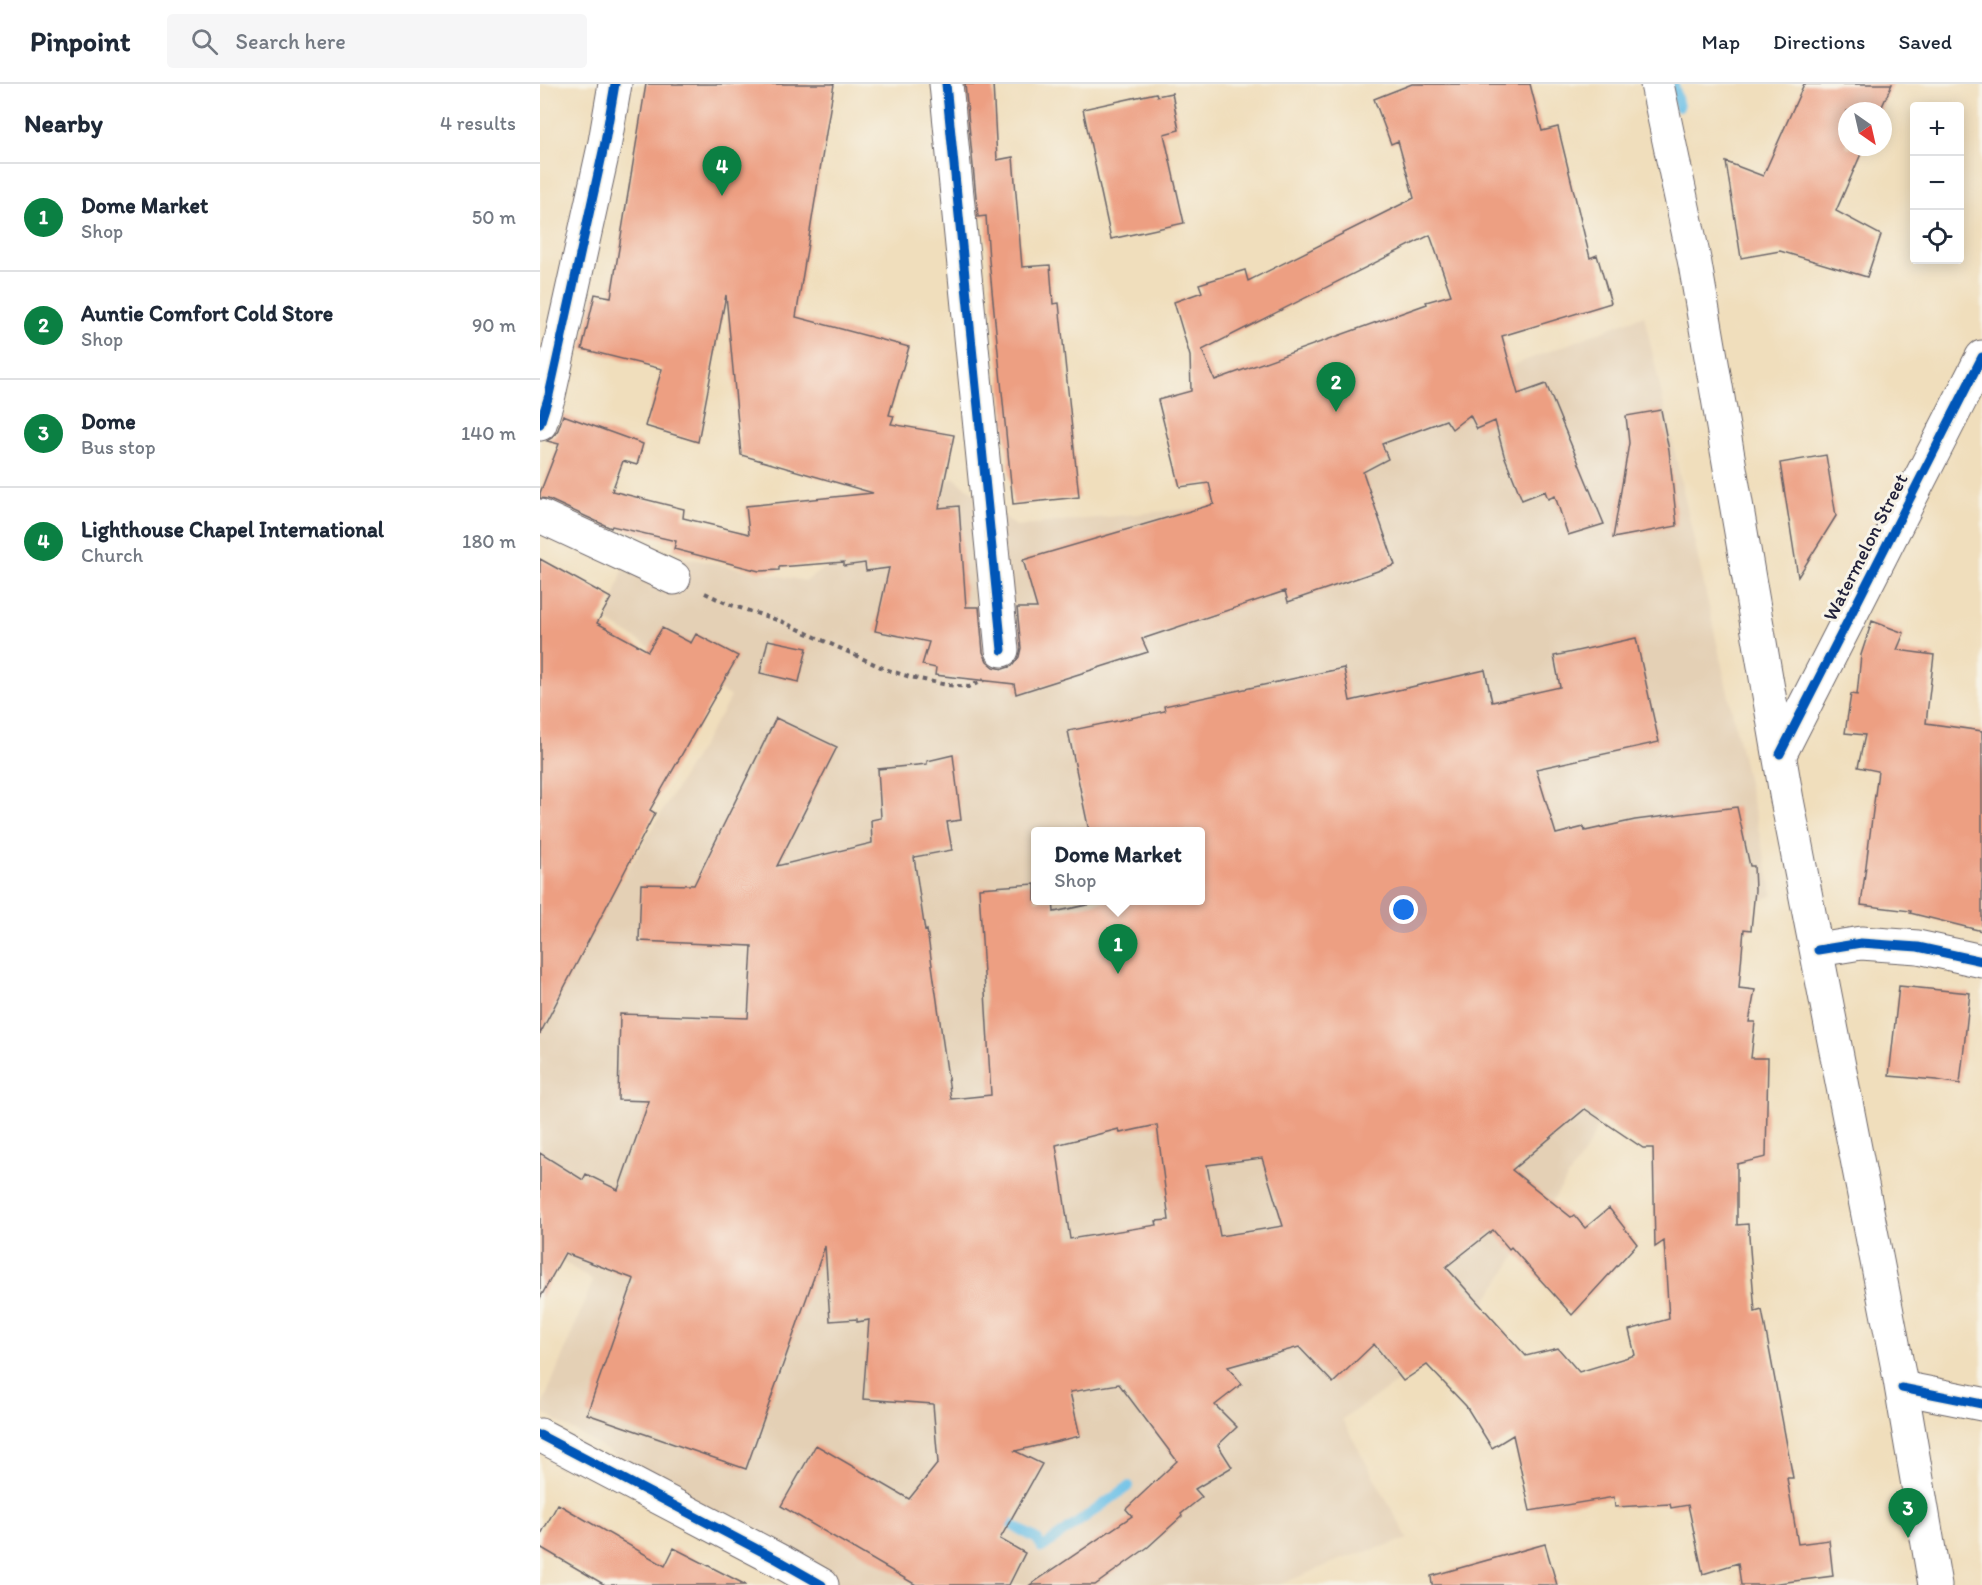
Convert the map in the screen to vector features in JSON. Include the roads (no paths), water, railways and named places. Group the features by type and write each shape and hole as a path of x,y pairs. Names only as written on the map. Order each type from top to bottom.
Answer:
{"street":[{"path":"540,424 549,394 615,84"},
{"path":"946,84 1002,650"},
{"path":"1657,84 1695,264 1787,800 1902,1388 1935,1585"},
{"name":"Watermelon Street","path":"1780,754 1982,357"},
{"path":"542,523 674,578"},
{"path":"1818,950 1861,943 1918,947 1982,961"},
{"path":"1902,1388 1982,1404"},
{"path":"540,1435 822,1585"}],"waterway":[{"path":"1674,84 1679,107"},
{"path":"998,1514 1037,1539 1042,1548 1129,1486"}],"place":[{"name":"Lighthouse Chapel International","path":"722,196"},
{"name":"Auntie Comfort Cold Store","path":"1336,412"},
{"name":"Dome Market","path":"1118,974"},
{"name":"Dome","path":"1908,1538"}]}
